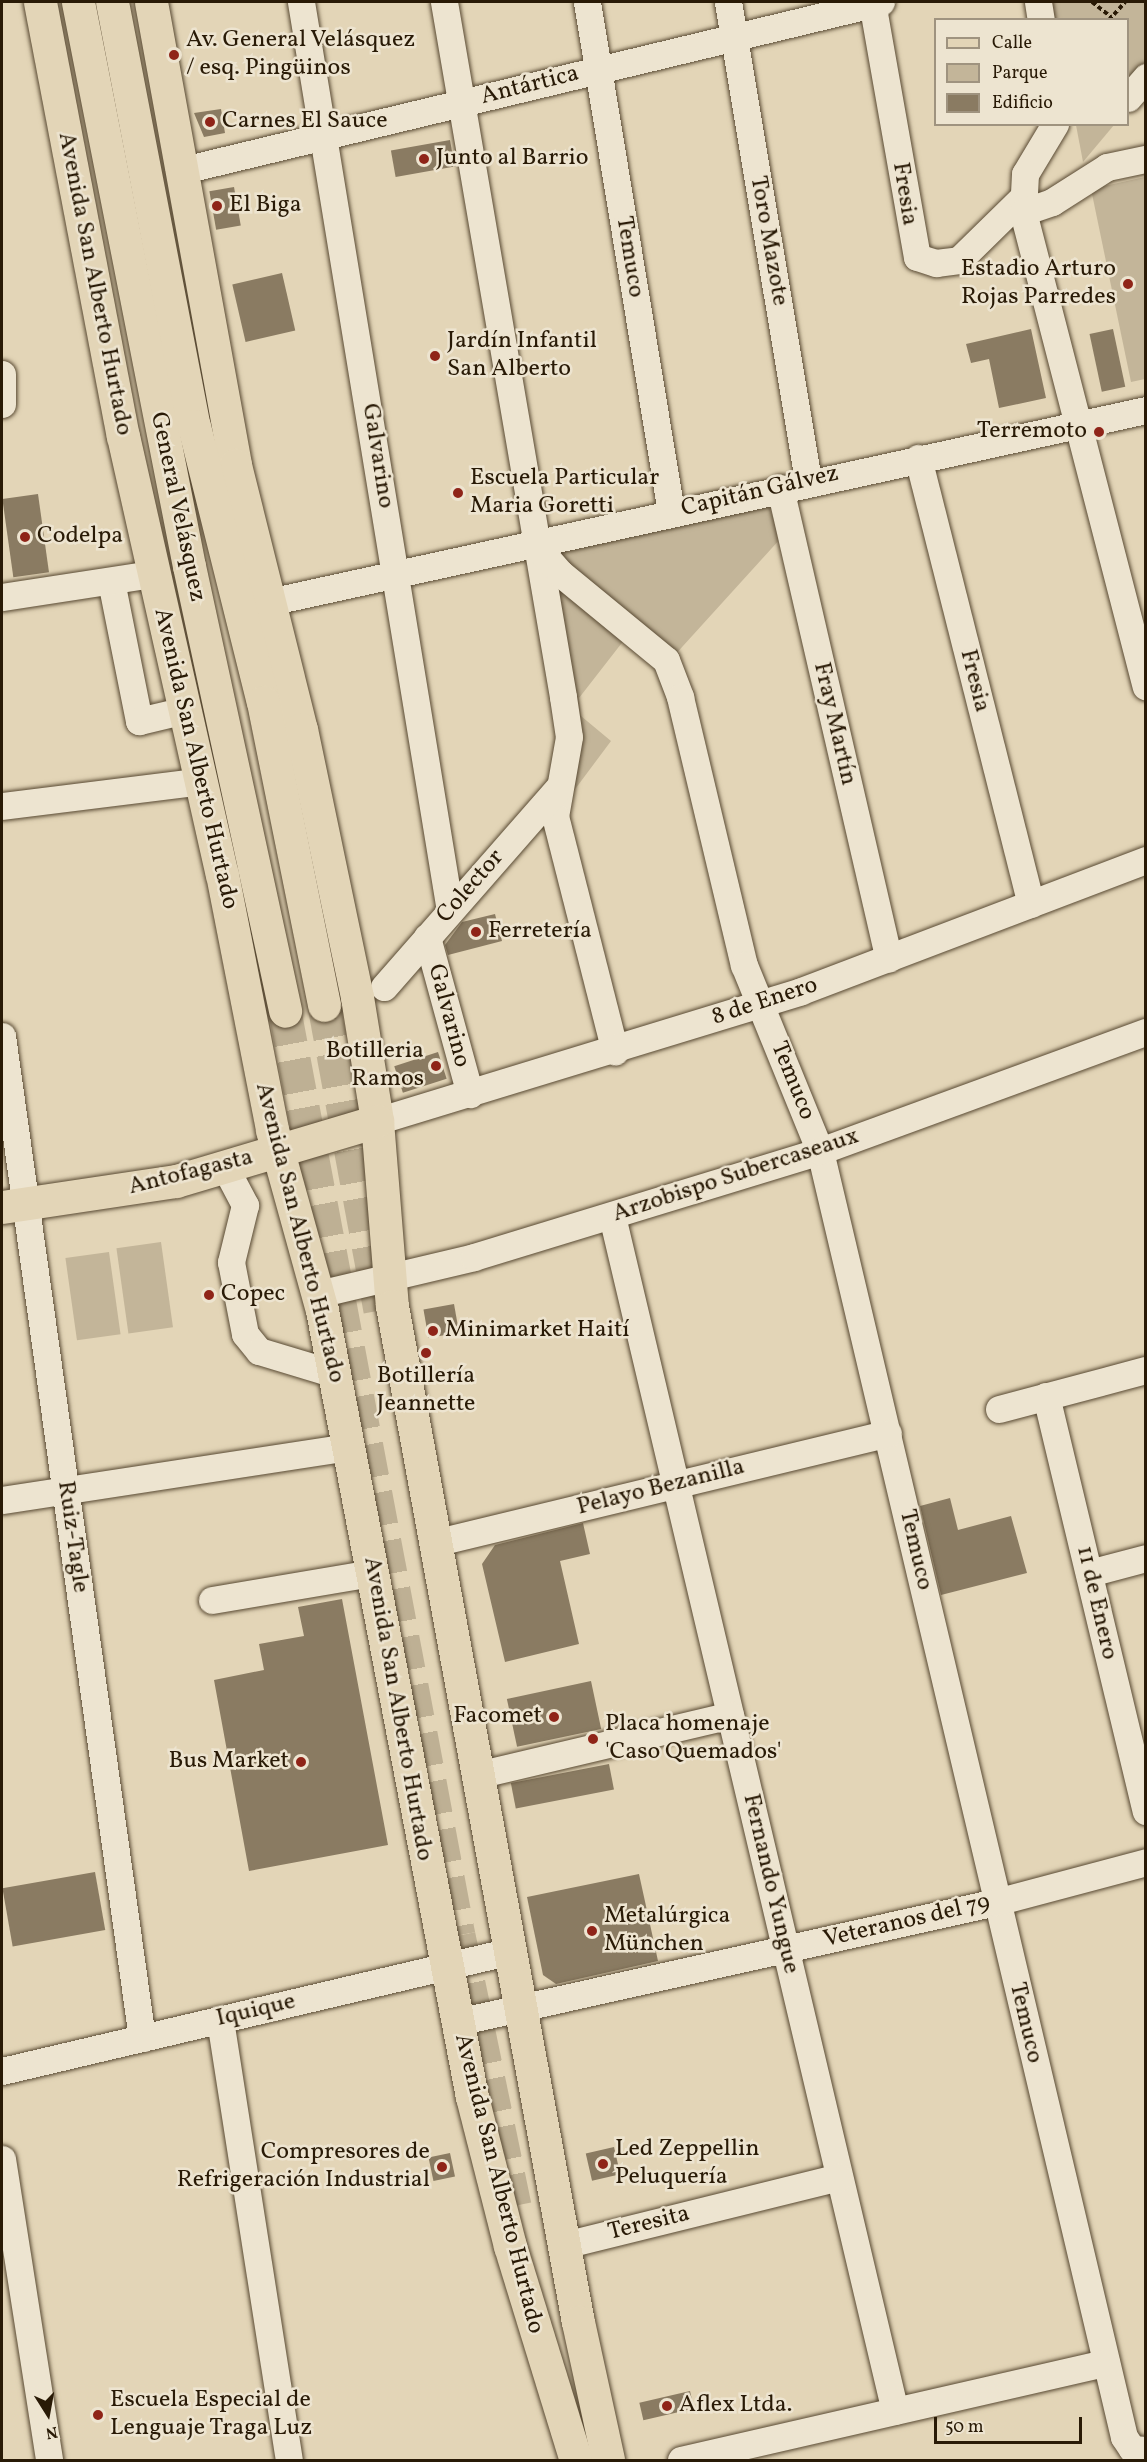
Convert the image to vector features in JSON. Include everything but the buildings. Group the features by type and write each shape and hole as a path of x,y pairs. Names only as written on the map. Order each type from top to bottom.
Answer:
{"main road":[{"name":"Avenida San Alberto Hurtado","path":"40,2 152,574 202,781 276,1150 318,1294 335,1374 444,1967 510,2246 576,2460"},
{"name":"General Velásquez","path":"78,2 189,566 285,1011"},
{"name":"General Velásquez","path":"113,2 194,426 263,702 324,1005"},
{"name":"Avenida San Alberto Hurtado","path":"151,2 179,171 235,465 319,807 377,1121 388,1281 564,2245 608,2460"},
{"name":"Antofagasta","path":"13,1205 144,1188 226,1169 276,1150 377,1121"},
{"path":"226,1169 288,1186"}],"street":[{"name":"Galvarino","path":"301,2 450,911"},
{"path":"444,2 533,542 568,737 555,816 615,1051"},
{"name":"Temuco","path":"587,2 671,512"},
{"name":"Toro Mazote","path":"728,2 808,481"},
{"name":"Antártica","path":"179,171 875,2"},
{"name":"Fresia","path":"875,2 917,257 936,263 959,260 1022,206"},
{"path":"1038,2 1041,18"},
{"path":"1129,97 1146,76"},
{"path":"1054,126 1025,174 1022,206 1146,686"},
{"path":"1022,206 1052,202 1107,167 1146,159"},
{"path":"2,375 2,404"},
{"name":"Capitán Gálvez","path":"269,602 808,481 1146,410"},
{"name":"Fresia","path":"918,458 1030,904"},
{"name":"Fray Martín","path":"780,488 889,958"},
{"name":"Temuco","path":"533,542 560,573 666,660 680,697 744,965 820,1151 1124,2437 1139,2450"},
{"path":"2,597 152,574"},
{"path":"111,581 139,722 185,710"},
{"path":"2,806 202,781"},
{"name":"Colector","path":"384,987 559,787"},
{"name":"8 de Enero","path":"377,1121 615,1051 760,1005 1030,904 1144,867"},
{"name":"Galvarino","path":"427,937 470,1094"},
{"name":"Arzobispo Subercaseaux","path":"318,1294 388,1281 612,1216 820,1151 1146,1032"},
{"name":"Ruiz-Tagle","path":"2,1036 13,1205 65,1490 142,2038"},
{"path":"226,1169 245,1205 231,1262 245,1334 259,1351 335,1374"},
{"name":"Fernando Yungue","path":"612,1216 895,2411"},
{"path":"999,1409 1146,1370"},
{"name":"11 de Enero","path":"1046,1396 1089,1573 1138,1744 1146,1811"},
{"name":"Pelayo Bezanilla","path":"435,1543 888,1433"},
{"path":"2,1500 349,1447"},
{"path":"1089,1573 1146,1558"},
{"path":"212,1600 372,1573"},
{"path":"477,1775 730,1715"},
{"name":"Veteranos del 79","path":"457,2022 996,1902 1146,1862"},
{"name":"Iquique","path":"2,2071 511,1952"},
{"path":"220,2020 289,2460"},
{"path":"2,2159 49,2460"},
{"name":"Teresita","path":"564,2245 839,2177"},
{"path":"681,2460 1106,2363"}],"path":[{"path":"1092,2 1110,18 1125,2"}],"green space":[{"path":"1052,2 1145,2 1145,86 1129,107 1129,18 1055,18"},
{"path":"1076,126 1113,126 1083,162"},
{"name":"Estadio Arturo Rojas Parredes","path":"1145,177 1145,379 1131,382 1091,189"},
{"path":"767,502 781,538 673,657 635,626 579,698 581,716 611,741 567,800 558,644 561,552"},
{"path":"161,1242 173,1327 128,1333 116,1248"},
{"path":"109,1252 121,1334 77,1340 65,1258"}],"tunnel":[{"path":"324,1005 380,1310"},
{"path":"285,1011 459,1935 515,2205"}],"place":[{"name":"Av. General Velásquez / esq. Pingüinos","path":"174,55"},
{"name":"Carnes El Sauce","path":"210,122"},
{"name":"Junto al Barrio","path":"424,159"},
{"name":"El Biga","path":"217,206"},
{"name":"Estadio Arturo Rojas Parredes","path":"1128,284"},
{"name":"Jardín Infantil San Alberto","path":"435,356"},
{"name":"Terremoto","path":"1099,432"},
{"name":"Escuela Particular Maria Goretti","path":"458,493"},
{"name":"Codelpa","path":"25,537"},
{"name":"Ferretería","path":"476,932"},
{"name":"Botilleria Ramos","path":"436,1066"},
{"name":"Copec","path":"209,1295"},
{"name":"Minimarket Haití","path":"433,1331"},
{"name":"Botillería Jeannette","path":"426,1353"},
{"name":"Facomet","path":"554,1717"},
{"name":"Placa homenaje 'Caso Quemados'","path":"593,1739"},
{"name":"Bus Market","path":"301,1762"},
{"name":"Metalúrgica München","path":"592,1931"},
{"name":"Led Zeppellin Peluquería","path":"603,2164"},
{"name":"Compresores de Refrigeración Industrial","path":"442,2167"},
{"name":"Aflex Ltda.","path":"667,2406"},
{"name":"Escuela Especial de Lenguaje Traga Luz","path":"98,2415"}]}
